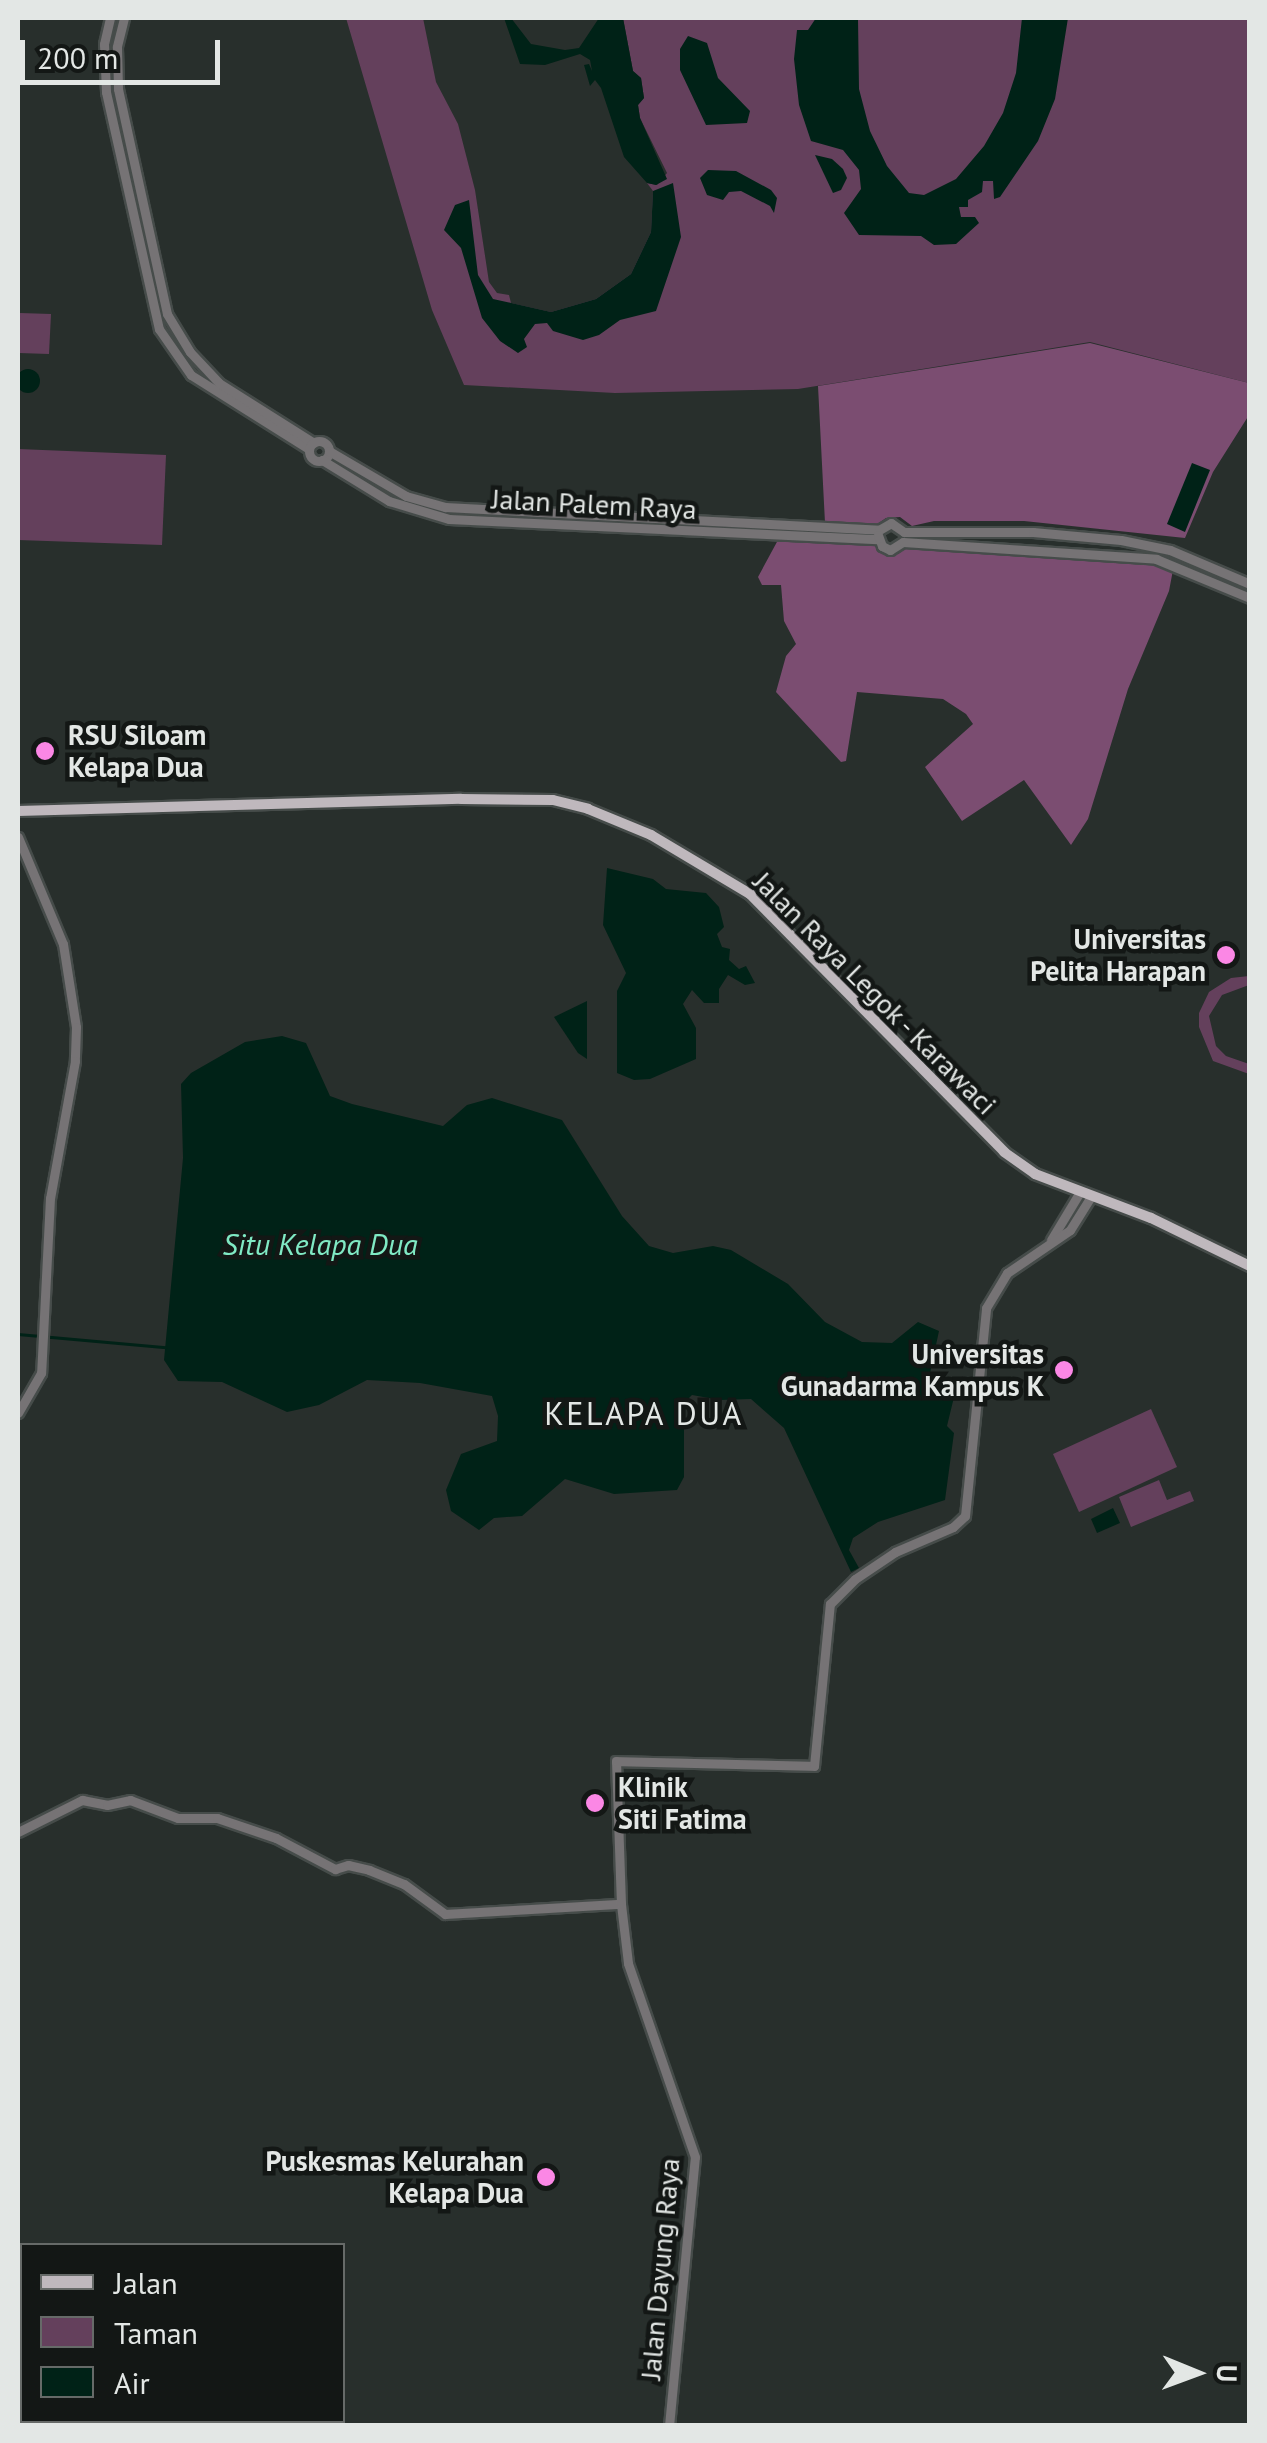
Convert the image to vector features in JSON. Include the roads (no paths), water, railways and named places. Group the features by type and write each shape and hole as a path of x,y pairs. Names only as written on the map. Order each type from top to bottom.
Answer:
{"main road":[{"name":"Jalan Raya Legok - Karawaci","path":"18,811 460,799 554,800 588,809 651,835 750,894 1004,1152 1034,1174 1250,1266"}],"street":[{"path":"110,18 104,44 106,92 159,328 191,374 312,446 325,444 325,455 311,457 312,446"},
{"path":"124,18 117,48 118,89 167,314 190,352 220,383 312,446"},
{"name":"Jalan Palem Raya","path":"325,455 388,501 449,520 879,535"},
{"path":"1250,584 1170,550 1121,540 1033,532 904,537 890,550 879,535 891,523 904,537 1156,559 1250,598"},
{"path":"18,837 63,944 76,1027 50,1198 38,1385 18,1413"},
{"name":"Jalan Dayung Raya","path":"669,2426 694,2171 693,2147 628,1962 621,1904 616,1761 812,1768 827,1614 836,1596 860,1576 905,1546 953,1526 965,1516 986,1308 1008,1273 1051,1240 1085,1194"},
{"path":"18,1832 82,1800 106,1806 130,1800 178,1818 214,1818 276,1838 335,1869 348,1865 395,1879 445,1914 621,1904"}],"water":[{"path":"504,18 511,18 531,44 565,50 579,48 599,18 623,18 633,71 641,78 644,98 638,105 640,118 667,179 656,185 647,183 624,157 601,88 595,80 590,86 584,65 589,64 592,71 590,60 580,54 545,65 520,64"},
{"path":"816,18 858,18 859,89 870,131 887,166 909,193 924,195 956,179 984,146 1003,113 1016,73 1022,18 1068,18 1055,99 1038,141 1000,197 994,199 993,181 983,181 982,192 968,200 968,207 959,207 961,217 975,217 979,223 956,244 934,245 921,236 859,235 844,213 861,189 859,170 843,150 811,141 799,105 794,59 797,30 808,30"},
{"path":"688,36 707,43 718,78 750,111 747,123 706,125 680,70 680,49"},
{"path":"815,155 832,159 843,169 847,178 841,190 833,193"},
{"path":"708,170 736,171 771,190 777,198 774,213 770,206 741,191 729,192 723,200 707,195 700,178"},
{"path":"673,183 681,237 656,311 620,320 599,335 583,340 553,331 547,323 535,324 524,339 527,347 518,353 500,341 482,318 461,248 444,230 455,205 469,200 478,275 493,299 551,312 596,299 631,274 651,232 653,191"},
{"path":"28,369 40,381 28,393 16,381"},
{"path":"1192,463 1210,470 1185,532 1167,524"},
{"path":"607,868 653,879 666,889 706,893 719,907 724,927 717,934 722,947 730,949 729,960 739,969 746,966 755,983 745,985 728,975 719,989 719,1003 704,1003 692,990 683,1004 696,1028 696,1059 650,1079 634,1080 617,1073 617,991 626,973 603,925"},
{"path":"587,1001 587,1059 578,1053 554,1017"},
{"name":"Situ Kelapa Dua","path":"282,1036 306,1043 330,1096 352,1104 443,1126 467,1105 492,1098 562,1120 622,1216 649,1246 673,1253 713,1246 731,1250 788,1284 825,1322 862,1342 892,1343 918,1322 939,1331 927,1387 955,1393 947,1426 954,1433 945,1500 878,1522 853,1538 849,1550 859,1568 851,1572 784,1428 751,1399 720,1400 692,1395 684,1403 684,1477 677,1490 614,1494 565,1479 522,1516 494,1518 479,1530 451,1511 446,1490 461,1454 497,1441 498,1416 492,1396 420,1383 367,1380 319,1405 287,1412 222,1382 178,1381 164,1360 183,1158 181,1084 191,1073 245,1042"},
{"path":"1113,1508 1120,1523 1097,1533 1091,1519"}],"waterway":[{"path":"18,1334 165,1347"}],"place":[{"name":"RSU Siloam Kelapa Dua","path":"45,751"},
{"name":"Universitas Pelita Harapan","path":"1226,955"},
{"name":"Universitas Gunadarma Kampus K","path":"1064,1370"},
{"name":"Klinik Siti Fatima","path":"595,1803"},
{"name":"Puskesmas Kelurahan Kelapa Dua","path":"546,2177"}],"district":[{"name":"KELAPA DUA","path":"644,1413"}]}
